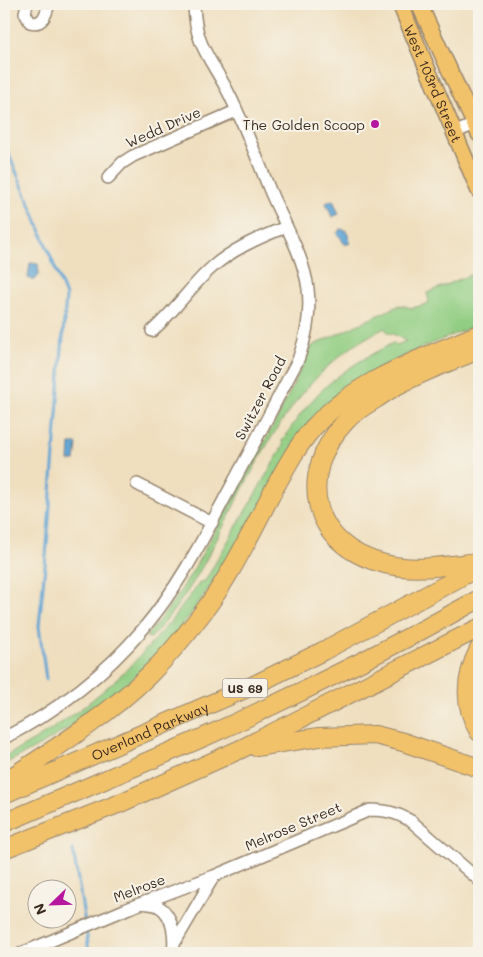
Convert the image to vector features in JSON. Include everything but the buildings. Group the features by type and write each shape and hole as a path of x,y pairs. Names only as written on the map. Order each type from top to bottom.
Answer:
{"highway":[{"path":"4,782 107,711 149,675 182,639 203,612 234,565 289,462 313,428 326,415 350,394 377,378 479,334"},
{"path":"479,350 402,382 366,405 347,420 326,447 320,462 316,482 318,505 325,524 341,544 360,556 384,564 422,568 479,562"},
{"name":"Overland Parkway","path":"4,794 254,685 323,651 479,567"},
{"name":"Overland Parkway","path":"4,822 202,738 264,709 386,649 479,599"},
{"path":"4,849 118,804 241,750 479,628"},
{"path":"479,649 470,668 467,681 467,696 472,716 479,732"},
{"path":"241,750 319,737 375,735 403,742 479,768"}],"main road":[{"name":"West 103rd Street","path":"400,4 479,191"},
{"name":"West 103rd Street","path":"419,4 478,126"}],"street":[{"path":"26,4 24,14 30,22 34,23 44,19 49,4"},
{"name":"Switzer Road","path":"5,734 45,715 73,695 120,654 144,629 173,590 193,558 298,360 306,339 308,287 302,266 226,88 204,53 194,18 194,4"},
{"name":"Wedd Drive","path":"108,178 122,163 133,156 236,111"},
{"path":"454,133 478,126"},
{"path":"152,331 166,319 210,269 230,253 286,227"},
{"path":"137,484 212,523"},
{"name":"Melrose Street","path":"214,876 370,810 386,810 398,813 411,821 479,880"},
{"path":"173,948 214,876"},
{"name":"Melrose","path":"22,953 141,903 214,876"},
{"path":"141,903 157,905 166,913 172,927 173,948"}],"green space":[{"path":"479,271 479,324 399,358 361,379 325,404 217,576 186,621 162,649 127,684 89,714 47,741 4,764 4,757 62,722 89,703 113,682 159,635 200,582 205,581 283,446 282,441 318,394 327,385 359,362 393,343 397,345 406,341 388,333 385,328 350,348 321,373 295,403 273,435 188,591 151,638 146,637 175,600 195,567 277,419 312,346 400,305 412,308 427,304 429,301 427,293"}],"water":[{"path":"333,200 339,214 332,217 326,203"},
{"path":"340,229 346,230 350,241 349,244 344,244 337,234"},
{"path":"30,263 38,264 39,275 35,280 28,278"},
{"path":"70,444 77,444 75,461 69,461"}],"waterway":[{"path":"4,143 66,296 39,626 46,679"},
{"path":"73,850 85,923"},
{"path":"86,929 89,953"}],"place":[{"name":"The Golden Scoop","path":"375,124"}]}
